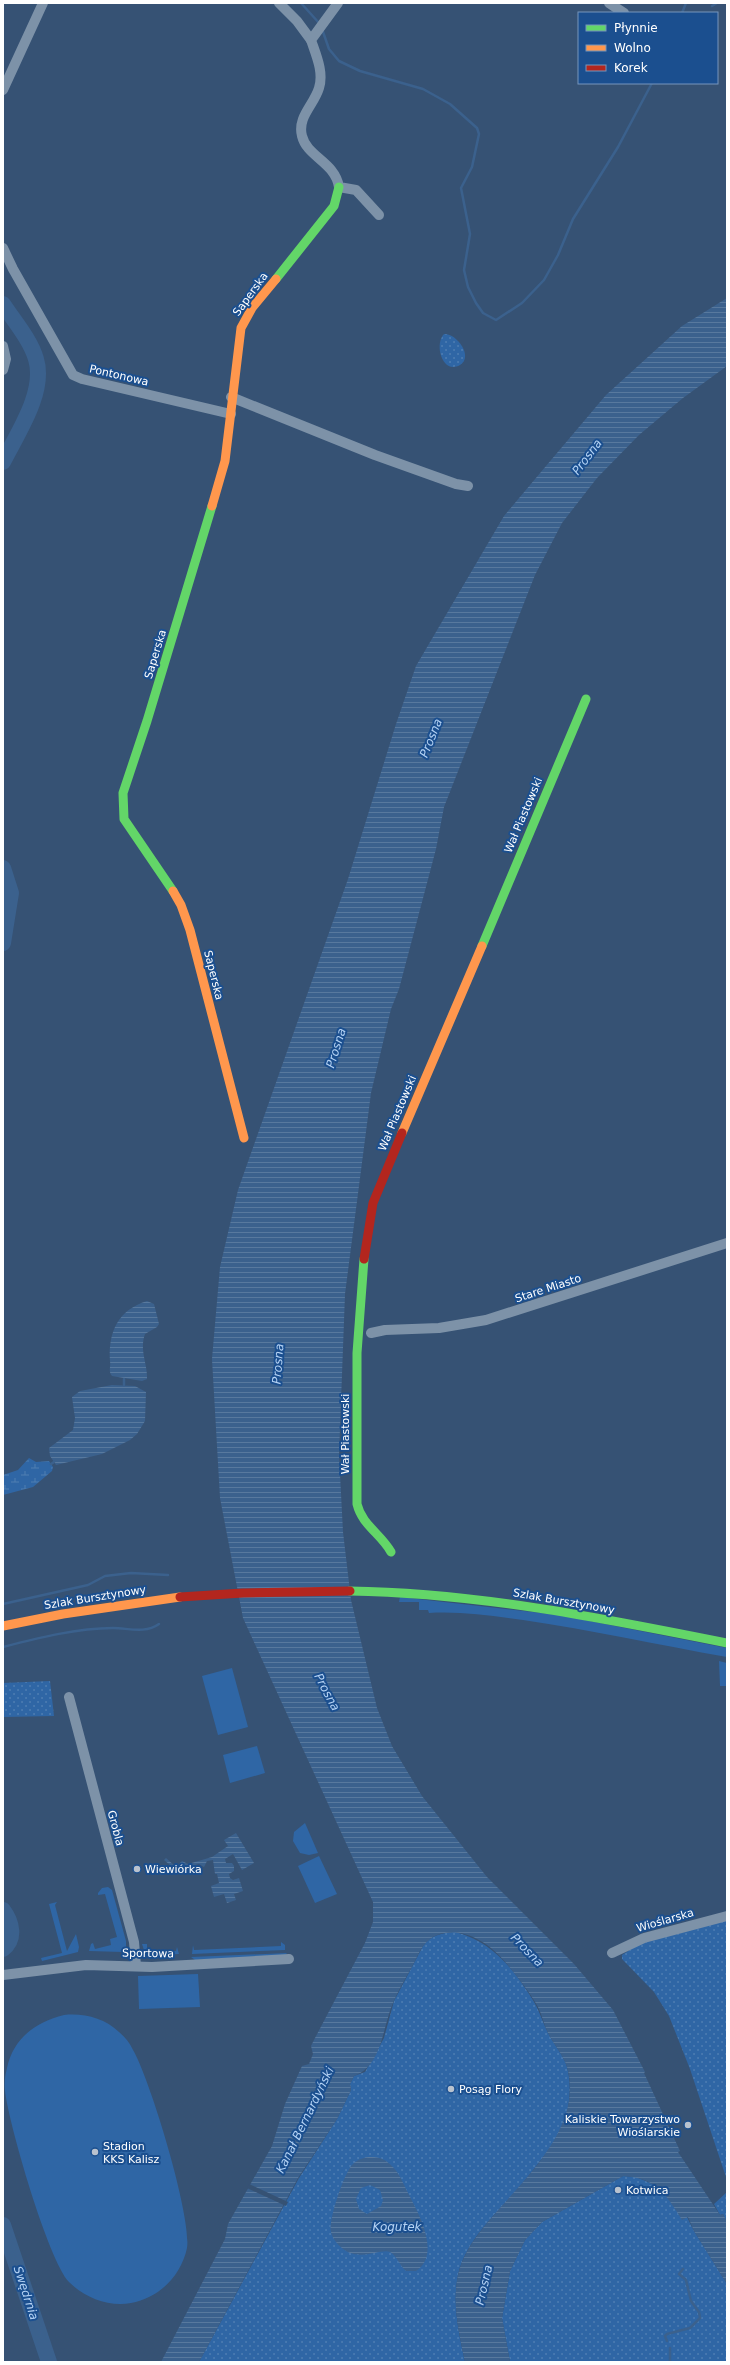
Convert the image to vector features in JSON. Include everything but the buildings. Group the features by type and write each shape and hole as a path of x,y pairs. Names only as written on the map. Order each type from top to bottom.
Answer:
{"street":[{"path":"3,90 43,3"},
{"path":"279,3 314,37 320,70 321,79 319,89 301,125 302,137 309,147 334,170 340,187 356,190 380,215"},
{"path":"314,37 338,3"},
{"path":"609,3 622,12"},
{"name":"Saperska","path":"244,1138 190,930 181,905 168,882 129,829 122,807 123,793 147,721 225,461 231,414 231,397 239,339 245,319 334,206 340,187"},
{"name":"Pontonowa","path":"3,248 13,270 73,375 82,379 231,414"},
{"path":"3,346 6,359 3,370"},
{"path":"231,397 374,455 456,484 468,486"},
{"name":"Wał Piastowski","path":"391,1552 383,1538 360,1518 357,1504 356,1400 359,1311 368,1223 373,1203 586,699"},
{"name":"Stare Miasto","path":"371,1332 439,1328 486,1320 727,1243"},
{"name":"Szlak Bursztynowy","path":"3,1626 109,1605 201,1594 289,1590 365,1591 396,1592 528,1606 727,1643"},
{"name":"Grobla","path":"69,1697 134,1942 136,1966"},
{"name":"Wioślarska","path":"612,1953 644,1938 727,1916"},
{"name":"Sportowa","path":"5,1975 73,1966 173,1966 289,1959"}],"green space":[{"path":"444,334 454,337 462,346 465,356 464,361 460,365 454,367 448,366 444,362 440,351 440,344"},
{"path":"29,1458 36,1462 49,1461 53,1467 52,1471 33,1487 3,1495 3,1475 18,1470"},
{"path":"400,1597 559,1615 727,1648 727,1657 574,1628 523,1620 464,1613 429,1613 428,1610 419,1610 419,1602 399,1602"},
{"path":"719,1661 727,1663 727,1686 720,1686"},
{"path":"232,1668 248,1727 218,1735 202,1676"},
{"path":"50,1681 54,1716 3,1717 3,1683"},
{"path":"257,1746 265,1773 230,1783 223,1755"},
{"path":"305,1823 318,1853 309,1855 300,1853 293,1841 294,1832"},
{"path":"319,1856 337,1894 315,1903 298,1866"},
{"path":"108,1887 112,1890 126,1941 126,1949 123,1952 89,1951 91,1944 93,1943 95,1949 111,1945 110,1939 117,1937 105,1894 98,1895 102,1888"},
{"path":"57,1902 55,1905 67,1951 76,1934 79,1947 78,1952 42,1961 41,1958 62,1953 49,1904"},
{"path":"727,1919 727,2180 690,2069 669,2016 654,1992 622,1959 622,1955 639,1944"},
{"path":"455,1932 468,1936 490,1949 516,1975 534,2002 548,2033 565,2062 569,2074 570,2089 567,2113 558,2135 545,2155 477,2236 465,2255 461,2265 456,2286 456,2308 465,2362 199,2362 299,2178 337,2119 351,2090 350,2084 354,2076 365,2072 384,2038 394,2001 423,1946 426,1942 437,1935"},
{"path":"281,1942 285,1945 285,1950 192,1954 193,1945 194,1950 281,1946"},
{"path":"142,1944 147,1944 147,1952 176,1951 177,1947 179,1954 146,1956"},
{"path":"287,1953 285,1955 195,1960 191,1957"},
{"path":"198,1974 200,2007 139,2009 138,1976"},
{"name":"Stadion KKS Kalisz","path":"64,2015 86,2016 107,2023 123,2036 132,2047 159,2117 177,2179 187,2232 187,2248 184,2258 180,2268 174,2276 159,2291 151,2296 131,2303 114,2304 90,2297 75,2288 60,2269 31,2191 21,2160 8,2108 5,2080 6,2071 14,2048 27,2033 35,2027 53,2018"},
{"path":"623,2176 636,2177 655,2185 687,2217 727,2284 727,2362 510,2362 502,2318 510,2271 525,2240 542,2222"},
{"path":"727,2192 727,2222 723,2214 720,2215 714,2204"}],"water":[{"path":"727,298 727,366 683,398 639,435 597,478 562,523 535,575 444,807 436,849 399,989 391,1009 371,1093 345,1294 339,1455 343,1532 351,1600 377,1708 392,1746 422,1796 487,1877 574,1964 613,2010 645,2072 644,2073 680,2151 678,2152 720,2215 723,2214 727,2222 727,2284 694,2231 688,2217 682,2220 671,2202 652,2184 634,2177 623,2176 542,2222 525,2240 510,2271 502,2318 510,2362 465,2362 456,2308 456,2286 461,2264 478,2234 532,2171 555,2139 563,2122 568,2104 570,2086 565,2062 548,2033 538,2007 507,1964 485,1943 476,1938 457,1932 447,1933 433,1937 421,1949 393,2002 375,2056 370,2065 354,2076 350,2084 351,2090 337,2119 298,2178 199,2362 161,2362 225,2239 228,2224 272,2146 285,2104 302,2066 309,2064 313,2054 311,2046 365,1943 373,1922 373,1902 243,1618 220,1498 212,1359 220,1267 238,1190 348,879 396,724 416,666 504,516 606,395 682,326"},
{"path":"147,1301 154,1304 159,1324 157,1327 145,1334 143,1340 143,1352 147,1379 142,1381 112,1376 110,1371 110,1350 113,1332 122,1316 137,1305"},
{"path":"112,1385 135,1386 146,1392 145,1421 137,1434 130,1440 102,1454 56,1465 50,1456 49,1448 73,1430 75,1418 72,1397 80,1391"},
{"path":"236,1833 254,1863 242,1870 233,1854 225,1859 226,1863 232,1863 234,1866 234,1871 229,1874 230,1878 233,1880 239,1878 243,1891 234,1894 236,1900 227,1903 224,1894 214,1897 211,1886 219,1883 217,1874 215,1874 213,1860 207,1861 204,1867 199,1864 176,1870 164,1860 166,1858 176,1867 182,1861 188,1864 212,1857 228,1846 224,1840"},
{"name":"Kogutek","path":"368,2157 382,2159 397,2171 422,2222 428,2244 427,2255 424,2264 416,2271 406,2271 395,2256 390,2252 386,2251 363,2255 350,2253 343,2249 333,2237 331,2226 334,2208 345,2178 352,2165","holes":["370,2185 380,2190 383,2200 381,2206 367,2214 359,2209 356,2199 361,2188"]}],"pier":[{"path":"249,2184 288,2202 286,2206 247,2188"}],"waterway":[{"path":"301,3 319,23"},
{"path":"682,12 686,3"},
{"path":"712,6 717,3"},
{"path":"322,29 329,49 339,61 360,71 423,89 450,104 477,128 479,134 472,167 461,188 470,234 464,270 468,287 476,303 483,313 496,320 522,303 544,280 558,255 573,219 618,147 651,84"},
{"name":"Swędrnia","path":"3,304 30,344 36,359 38,372 34,399 3,462"},
{"name":"Swędrnia","path":"3,868 11,893 3,943"},
{"path":"124,1379 124,1385"},
{"path":"3,1604 88,1585 105,1576 131,1573 168,1575"},
{"path":"3,1647 44,1637 99,1628 142,1630 159,1624"},
{"name":"Swędrnia","path":"3,1910 9,1920 11,1930 10,1940 3,1949"},
{"name":"Swędrnia","path":"3,2225 49,2362"},
{"path":"667,2341 665,2336 667,2334 690,2328 700,2318 699,2312 691,2301 686,2280 679,2274 683,2269"},
{"path":"670,2348 670,2362"}],"traffic: fast":[{"path":"276,279 334,206 339,187"},
{"path":"173,891 124,819 123,793 147,721 212,506"},
{"path":"482,946 586,699"},
{"path":"364,1259 357,1353 357,1504 359,1511 367,1524 391,1552"},
{"path":"350,1591 445,1596 540,1608 727,1643"}],"traffic: slow":[{"path":"212,506 225,461 241,328 252,308 276,279"},
{"path":"173,891 181,905 190,930 244,1138"},
{"path":"402,1133 482,946"},
{"path":"3,1626 63,1614 180,1597"}],"traffic: jam":[{"path":"364,1259 373,1203 402,1133"},
{"path":"180,1597 243,1593 350,1591"}],"place":[{"name":"Wiewiórka","path":"137,1869"},
{"name":"Posąg Flory","path":"451,2089"},
{"name":"Kaliskie Towarzystwo Wioślarskie","path":"688,2125"},
{"name":"Stadion KKS Kalisz","path":"95,2152"},
{"name":"Kotwica","path":"618,2190"}],"water label":[{"name":"Prosna","path":"587,457"},
{"name":"Prosna","path":"431,738"},
{"name":"Prosna","path":"336,1048"},
{"name":"Prosna","path":"278,1364"},
{"name":"Prosna","path":"327,1692"},
{"name":"Prosna","path":"527,1950"},
{"name":"Kanał Bernardyński","path":"305,2120"},
{"name":"Prosna","path":"484,2285"}]}
